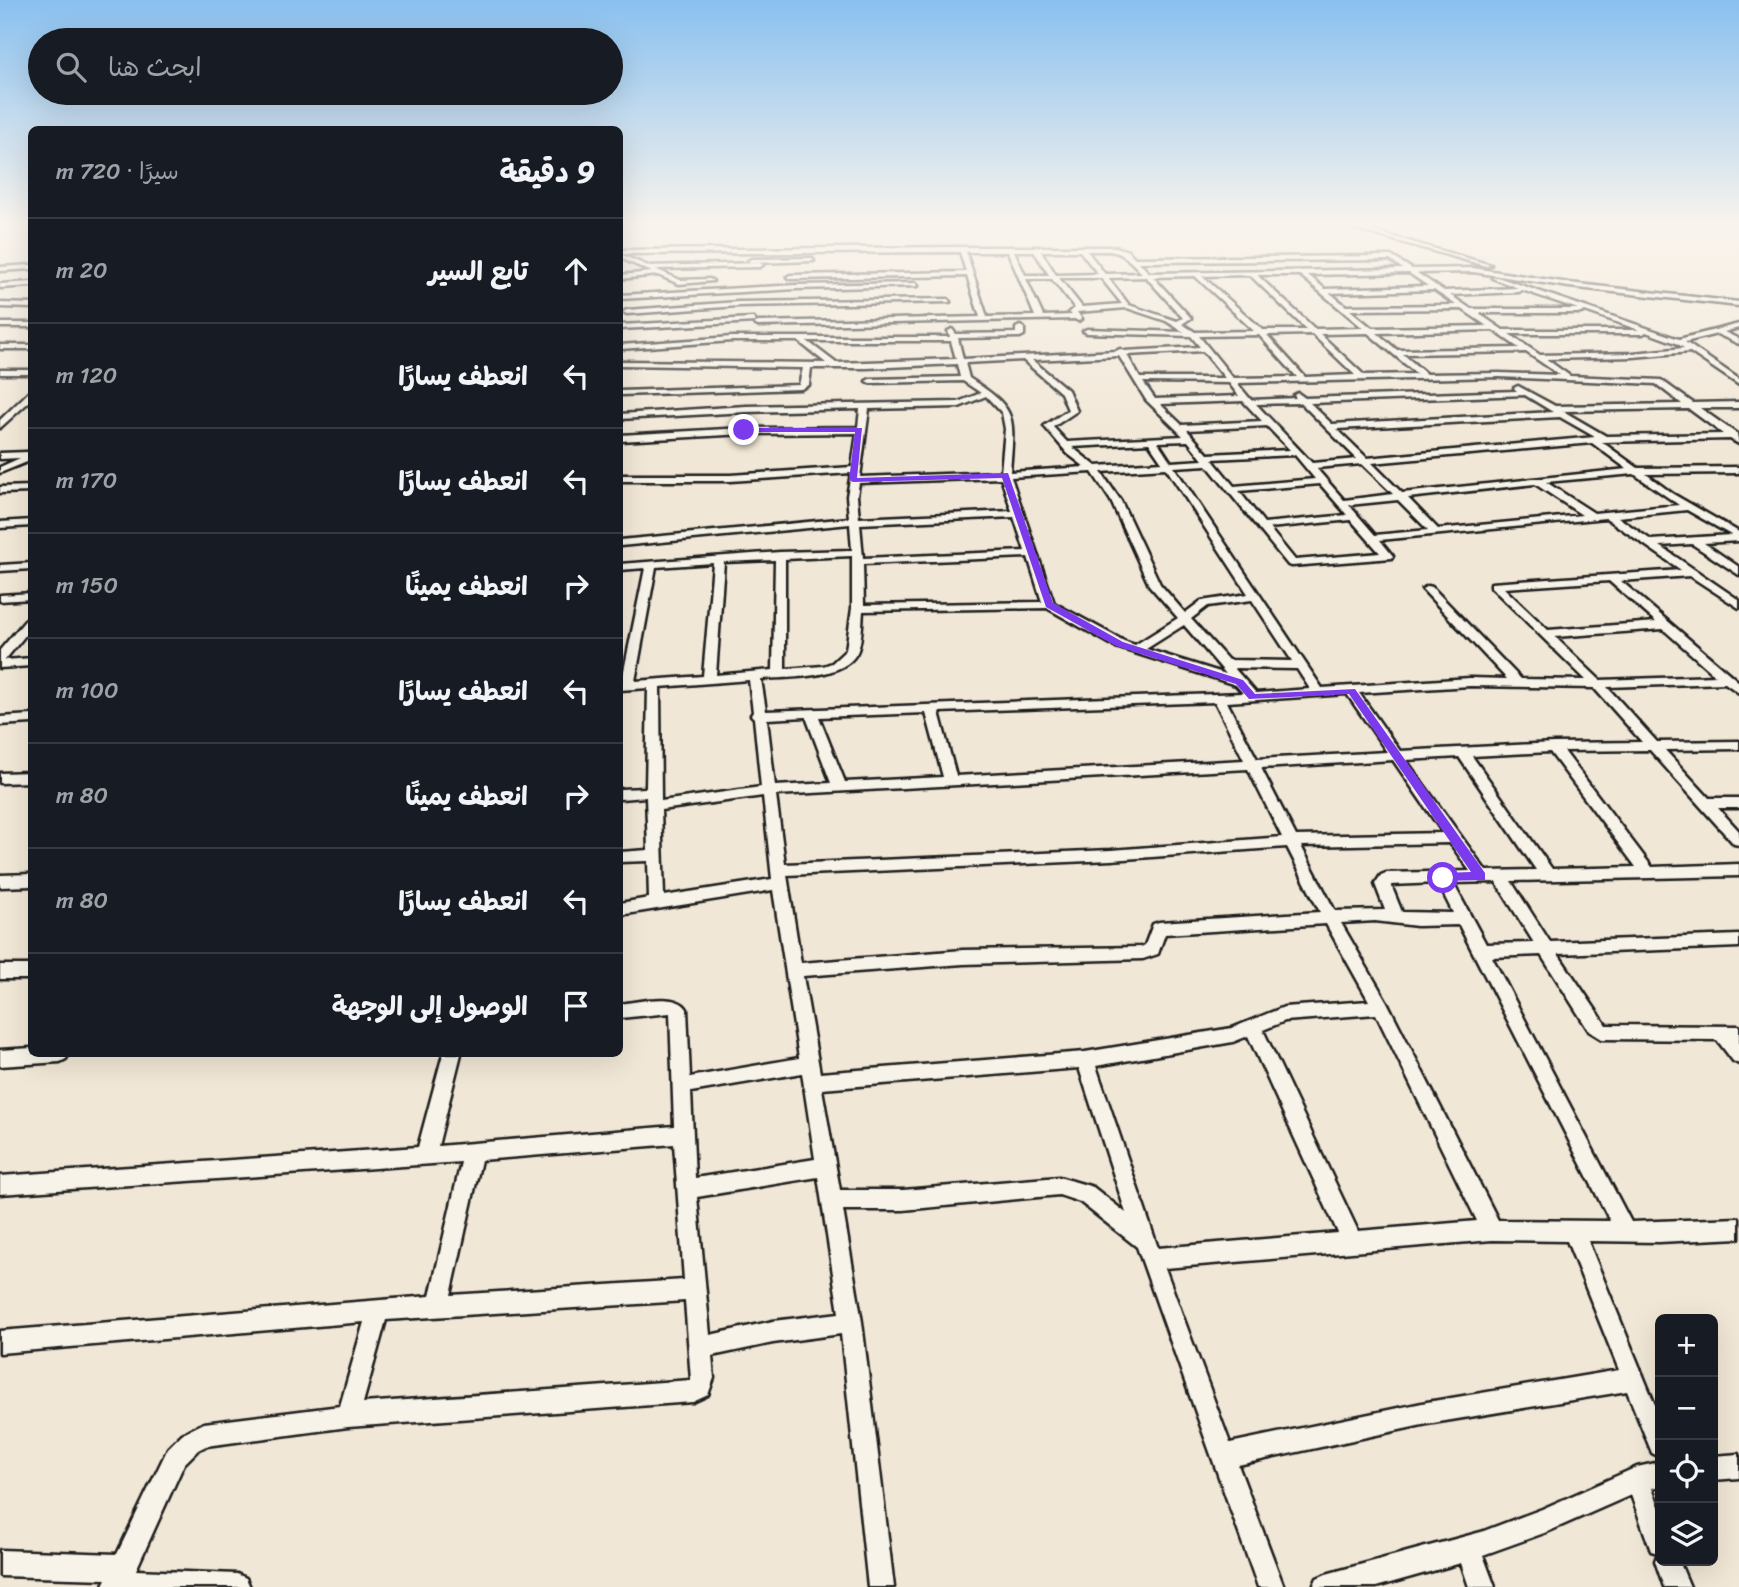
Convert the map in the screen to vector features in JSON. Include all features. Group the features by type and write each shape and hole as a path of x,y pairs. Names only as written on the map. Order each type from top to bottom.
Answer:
{"street":[{"path":"0,316 28,299"},
{"path":"978,299 984,318"},
{"path":"1032,299 1040,318"},
{"path":"1069,299 1101,352"},
{"path":"1121,299 1127,306"},
{"path":"1169,299 1187,318 1178,324"},
{"path":"1224,299 1260,332 1303,379"},
{"path":"1279,299 1362,377"},
{"path":"1336,299 1424,376"},
{"path":"1451,299 1504,332 1567,377"},
{"path":"1558,299 1679,341 1739,383"},
{"path":"1695,299 1739,304"},
{"path":"627,312 738,304 947,301"},
{"path":"738,304 778,339"},
{"path":"0,305 28,306"},
{"path":"623,327 1040,318 1127,306 1178,324 1193,334 1230,381 1387,553 1386,558 1297,565 1261,526 1190,438 1153,402 1121,351"},
{"path":"1347,308 1598,311"},
{"path":"950,319 965,379"},
{"path":"0,326 28,326"},
{"path":"1679,341 1739,326"},
{"path":"623,347 778,339 1020,335 1020,328"},
{"path":"1087,331 1193,334 1495,328"},
{"path":"1504,332 1652,332"},
{"path":"1719,332 1739,342"},
{"path":"801,340 834,366"},
{"path":"663,364 671,343"},
{"path":"0,347 28,347"},
{"path":"623,363 866,366 1121,351 1206,349"},
{"path":"1396,352 1530,350"},
{"path":"1540,357 1689,350"},
{"path":"1025,358 1065,392 1073,411 1048,426 1064,445 1095,470 1116,501 1155,585 1252,697"},
{"path":"623,393 804,386 807,366"},
{"path":"651,565 624,686 824,670 846,659 852,651 858,608 858,557 853,521 854,475 859,430 869,407 870,381 866,366"},
{"path":"0,372 28,372"},
{"path":"1137,380 1280,381 1499,375 1658,382 1736,437"},
{"path":"1499,375 1525,393 1565,414 1659,488 1739,537"},
{"path":"870,381 965,379 987,393 1006,412 1009,429 1005,475 1029,554 1049,605"},
{"path":"1280,381 1330,426 1436,532"},
{"path":"744,430 748,387"},
{"path":"623,416 746,409 959,404 987,393"},
{"path":"1153,402 1525,393"},
{"path":"0,425 28,398"},
{"path":"1553,409 1739,405"},
{"path":"0,412 28,412"},
{"path":"1330,426 1565,414"},
{"path":"1180,428 1271,423"},
{"path":"623,438 744,430 859,430"},
{"path":"1309,466 1600,440 1736,437"},
{"path":"1064,445 1190,438"},
{"path":"1152,440 1319,693"},
{"path":"623,478 1005,475 1297,452"},
{"path":"0,456 28,456"},
{"path":"0,470 28,458"},
{"path":"1343,503 1536,480 1639,471 1739,470"},
{"path":"1536,480 1593,517"},
{"path":"1232,489 1324,481"},
{"path":"0,490 28,489"},
{"path":"1373,538 1690,506"},
{"path":"623,543 853,521 1017,514"},
{"path":"1608,515 1738,604"},
{"path":"1261,526 1355,516"},
{"path":"0,525 28,523"},
{"path":"1651,543 1739,537"},
{"path":"1693,540 1739,572"},
{"path":"623,568 780,555 858,557 1029,554"},
{"path":"779,675 780,555"},
{"path":"709,680 719,559"},
{"path":"0,568 28,566"},
{"path":"1692,573 1494,585 1597,684 1739,839"},
{"path":"1612,578 1739,689"},
{"path":"1428,589 1517,681"},
{"path":"0,598 28,596"},
{"path":"1135,650 1185,619 1205,603 1256,596"},
{"path":"858,608 1049,605 1135,650 1240,682"},
{"path":"0,658 28,624"},
{"path":"1544,634 1665,625"},
{"path":"0,664 28,662"},
{"path":"1226,664 1300,665"},
{"path":"755,676 757,715 779,876 810,1073 834,1200 851,1322 881,1587"},
{"path":"757,715 1252,697 1517,681 1597,684 1728,679"},
{"path":"654,684 657,904"},
{"path":"1351,691 1481,876"},
{"path":"1219,698 1251,766 1331,919 1381,1007 1492,1230"},
{"path":"930,708 951,782"},
{"path":"811,714 840,787"},
{"path":"0,721 28,719"},
{"path":"623,794 655,799 1251,766 1462,751 1654,744 1739,745"},
{"path":"1554,747 1648,872"},
{"path":"1462,751 1548,875"},
{"path":"0,778 28,777"},
{"path":"1707,803 1739,803"},
{"path":"623,909 657,904 779,876 1292,841 1454,838"},
{"path":"623,857 656,855"},
{"path":"1396,917 1382,881 1739,870"},
{"path":"1500,876 1595,1026 1602,1032 1731,1033 1739,1056"},
{"path":"1443,878 1625,1230"},
{"path":"0,881 28,880"},
{"path":"793,970 963,957 1143,953 1152,949 1160,928 1376,915 1464,919"},
{"path":"1481,951 1547,951 1739,941"},
{"path":"0,972 28,972"},
{"path":"119,1579 176,1455 190,1442 204,1435 348,1416 693,1391 700,1387 703,1378 686,1189 677,1006 623,1011"},
{"path":"682,1086 810,1073 1085,1060 1233,1035 1284,1014 1307,1010 1381,1007"},
{"path":"1253,1028 1352,1240"},
{"path":"0,1058 28,1056"},
{"path":"426,1154 451,1057"},
{"path":"1085,1060 1148,1250 1271,1587"},
{"path":"0,1185 473,1152 684,1134"},
{"path":"438,1307 473,1152"},
{"path":"686,1189 827,1166"},
{"path":"834,1200 903,1200 1059,1186 1072,1188 1086,1194 1148,1250 1492,1230 1739,1228"},
{"path":"1573,1230 1658,1440"},
{"path":"0,1342 378,1310 695,1290"},
{"path":"348,1416 378,1310"},
{"path":"700,1348 773,1332 851,1322"},
{"path":"1224,1456 1427,1413 1632,1379"},
{"path":"1718,1468 1739,1466"},
{"path":"1326,1587 1469,1550 1649,1477 1655,1512"},
{"path":"1469,1550 1482,1587"},
{"path":"0,1563 119,1579 237,1587"},
{"path":"1669,1566 1677,1587"}],"route":[{"path":"744,430 859,430 853,480 1005,475 1029,554 1049,605 1119,644 1240,682 1252,697 1351,691 1481,876 1443,878"}]}
